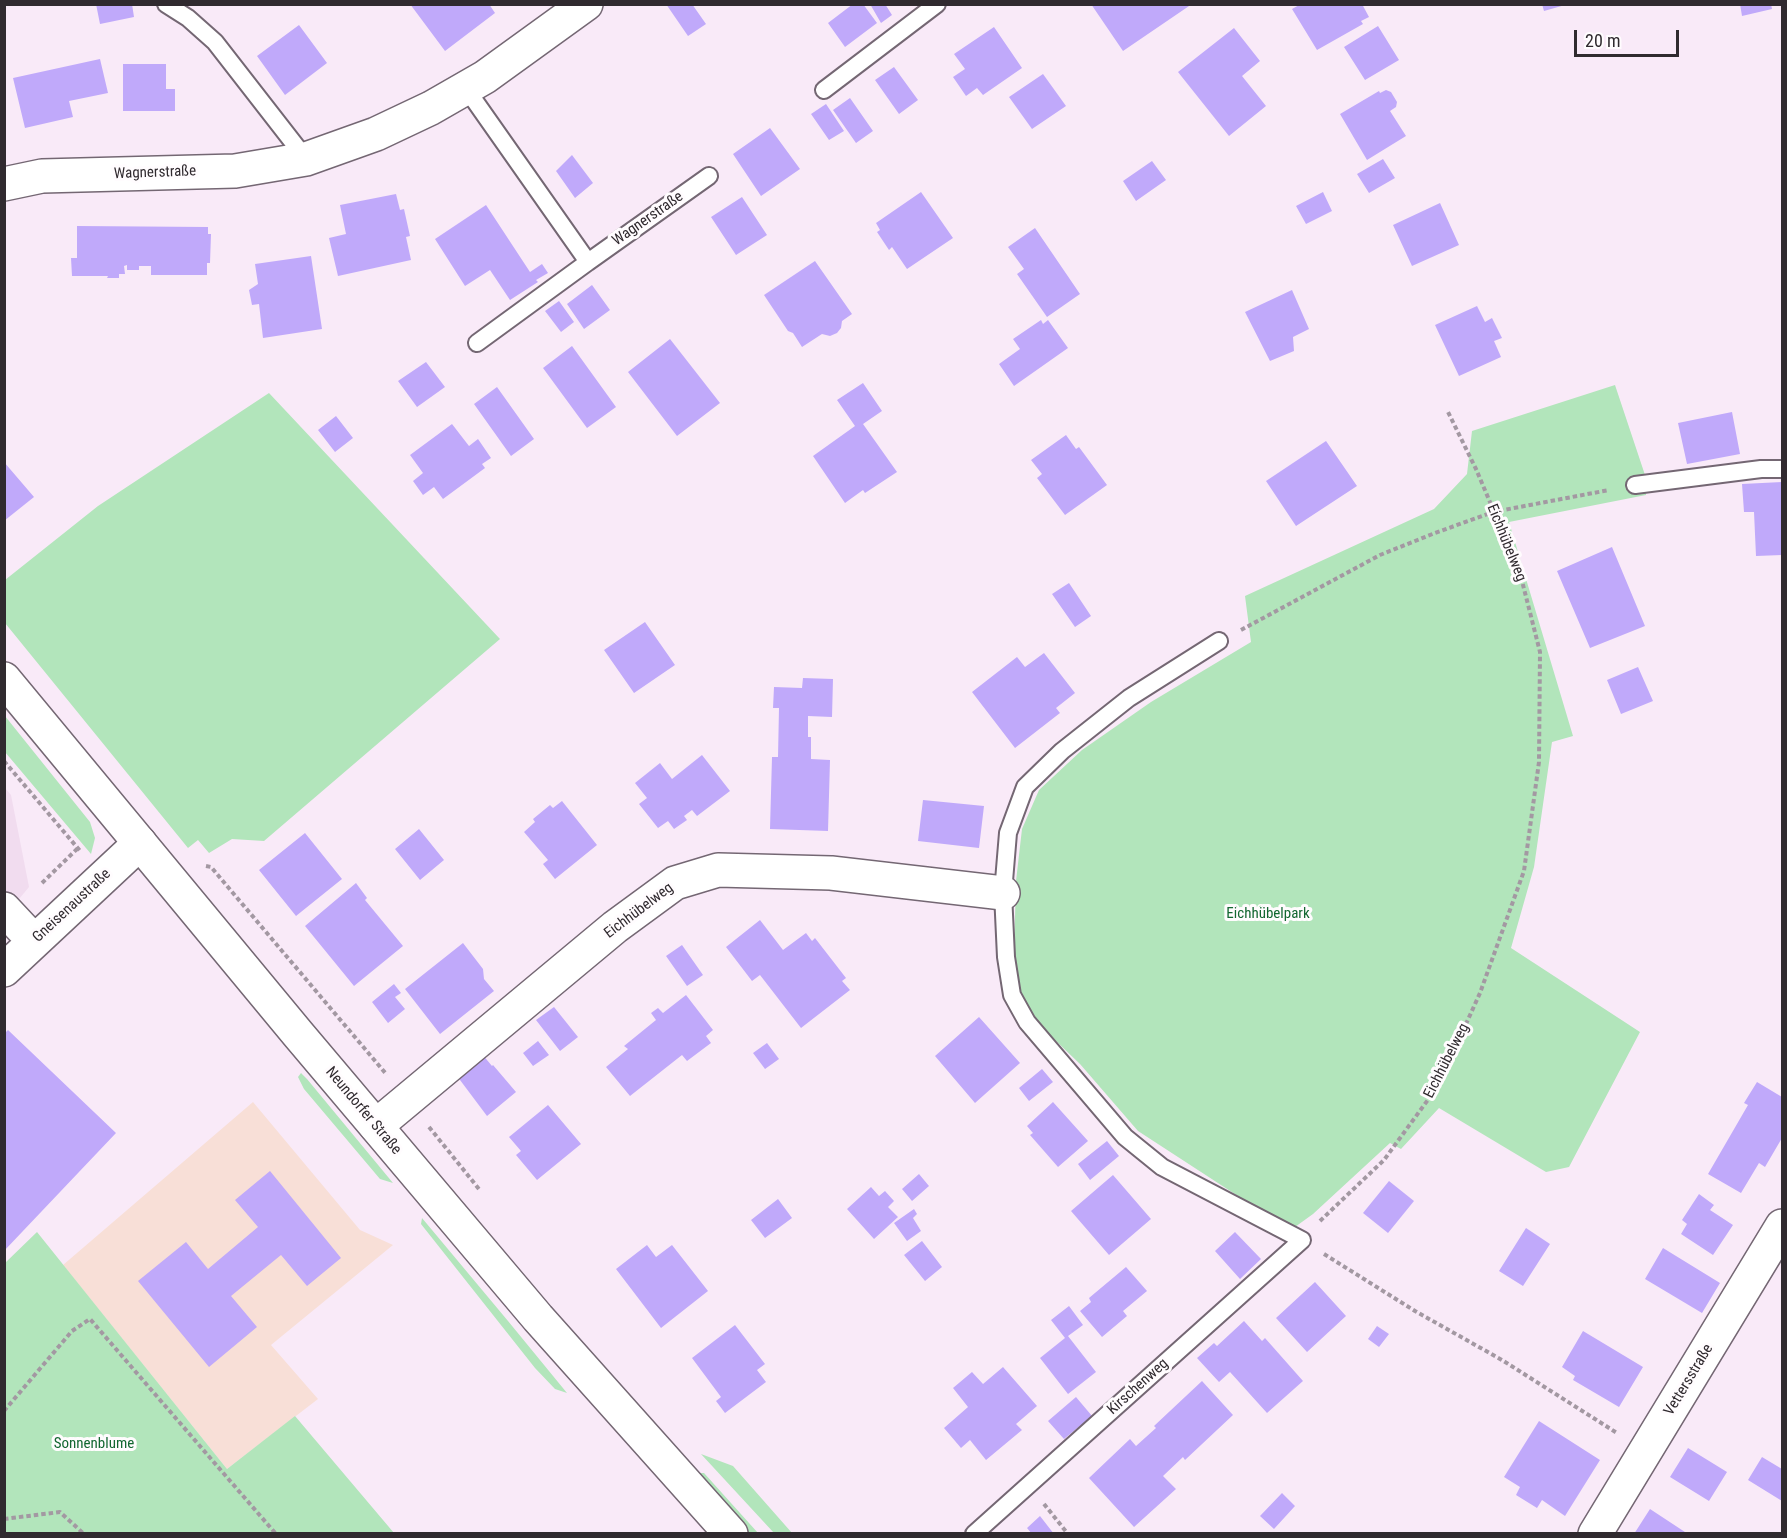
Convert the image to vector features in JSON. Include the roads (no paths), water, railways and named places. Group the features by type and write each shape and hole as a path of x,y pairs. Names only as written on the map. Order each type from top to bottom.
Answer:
{"street":[{"name":"Wagnerstraße","path":"4,184 42,176 235,171 306,159 376,134 431,108 485,76 586,4"},
{"name":"Neundorfer Straße","path":"4,680 538,1318 731,1533"},
{"name":"Gneisenaustraße","path":"4,970 140,843"},
{"name":"Eichhübelweg","path":"376,1126 615,927 675,883 718,870 820,873 1003,893"},
{"path":"4,909 34,941"},
{"name":"Vettersstraße","path":"1595,1533 1782,1226"}],"lane":[{"path":"166,4 188,18 215,42 306,159"},
{"path":"824,90 937,4"},
{"path":"465,87 588,262"},
{"name":"Wagnerstraße","path":"477,343 709,176"},
{"path":"1635,485 1761,469 1782,469"},
{"path":"1003,893 1008,832 1025,787 1062,750 1129,698 1219,641"},
{"name":"Kirschenweg","path":"974,1533 1302,1240 1162,1167 1125,1137 1067,1071 1027,1022 1012,995 1006,957 1003,893"}],"park label":[{"name":"Eichhübelpark","path":"1268,914"},
{"name":"Sonnenblume","path":"94,1444"}]}
